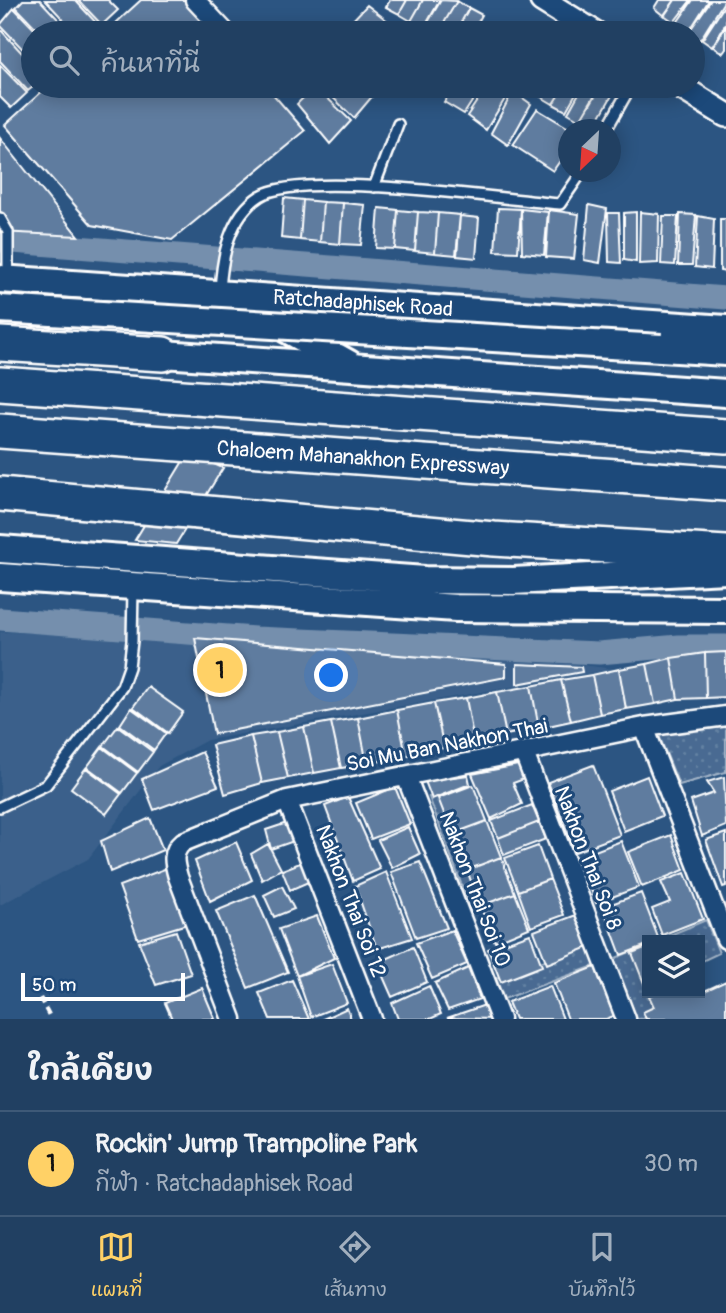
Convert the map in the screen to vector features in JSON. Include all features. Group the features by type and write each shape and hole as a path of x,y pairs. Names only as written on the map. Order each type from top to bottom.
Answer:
{"highway":[{"path":"0,344 163,354"},
{"path":"0,384 726,436"},
{"name":"Chaloem Mahanakhon Expressway","path":"0,431 726,484"},
{"path":"0,494 494,539 726,553"}],"main road":[{"name":"Ratchadaphisek Road","path":"6,271 220,293 726,330"},
{"path":"220,293 357,368"},
{"name":"Ratchadaphisek Road","path":"0,309 726,352"},
{"path":"163,354 726,393"},
{"path":"0,549 425,580 526,580 726,570"},
{"path":"0,577 456,608 726,610"}],"street":[{"path":"195,0 215,21"},
{"path":"542,0 576,21"},
{"path":"698,98 726,115"},
{"name":"Soi Mu Ban Nakhon Thai","path":"232,1019 178,877 174,859 176,848 183,842 287,800 644,727 726,716"},
{"path":"644,727 726,939"},
{"name":"Nakhon Thai Soi 8","path":"524,753 626,1019"},
{"name":"Nakhon Thai Soi 10","path":"407,776 500,1019"},
{"name":"Nakhon Thai Soi 12","path":"287,800 372,1019"}],"lane":[{"path":"612,119 624,98"},
{"path":"374,187 398,124"},
{"path":"220,293 223,265 234,225 258,198 274,189 296,185 374,187 560,204 564,203 576,182"},
{"path":"0,218 8,232 6,271"},
{"path":"0,807 46,785 122,687 129,667 132,641 133,587"}],"path":[{"path":"40,998 51,1019"}],"shaded area":[{"path":"0,632 191,635 520,657 614,669 207,740 159,766 88,859 0,905"},
{"path":"726,727 726,772 679,785 658,733"},
{"path":"440,792 487,907 472,913 429,797"},
{"path":"706,920 719,953 705,960 705,935 670,935"},
{"path":"589,944 597,965 504,999 496,978"},
{"path":"642,947 642,998 674,998 643,1019 637,1019 613,959"}],"building":[{"path":"23,0 40,0 60,21 29,21 16,7"},
{"path":"45,0 75,0 94,21 65,21"},
{"path":"78,0 108,0 118,10 106,21 98,21"},
{"path":"141,0 191,0 209,21 118,21"},
{"path":"390,0 407,0 399,14 386,7"},
{"path":"407,0 423,0 411,21 399,14"},
{"path":"423,0 440,0 428,21 411,21"},
{"path":"441,0 457,1 445,21 429,21"},
{"path":"659,0 675,0 664,16 654,8"},
{"path":"675,0 691,0 675,21 664,15"},
{"path":"693,0 709,0 696,21 678,21"},
{"path":"711,0 725,0 705,32 705,21 696,21"},
{"path":"457,1 469,8 462,21 445,21"},
{"path":"726,3 726,23 712,47 705,42 705,35"},
{"path":"367,5 388,21 352,21"},
{"path":"14,8 26,21 21,21 21,47 0,25"},
{"path":"469,8 482,15 479,21 462,21"},
{"path":"726,26 726,49 723,53 713,47"},
{"path":"0,29 21,52 21,84 0,61"},
{"path":"0,65 21,87 22,98 11,108 0,97"},
{"path":"35,98 276,98 305,131 172,240 92,225 5,125"},
{"path":"303,98 327,98 351,121 330,144 297,104"},
{"path":"333,98 371,98 354,118"},
{"path":"447,98 474,98 464,114 444,102"},
{"path":"479,98 506,98 486,130 467,116"},
{"path":"509,98 523,98 531,104 508,145 491,133"},
{"path":"543,98 557,98 553,104"},
{"path":"557,98 573,98 566,111 553,104"},
{"path":"576,98 593,98 581,119 568,113"},
{"path":"594,98 611,98 599,119 582,119"},
{"path":"537,109 558,122 558,164 553,171 513,145"},
{"path":"0,138 78,236 0,232"},
{"path":"284,198 303,200 300,240 281,238"},
{"path":"303,200 323,202 320,242 300,240"},
{"path":"323,202 343,203 340,244 320,242"},
{"path":"343,203 365,205 361,245 340,244"},
{"path":"589,205 607,209 600,263 584,260"},
{"path":"379,208 398,210 395,249 376,248"},
{"path":"498,208 521,209 518,252 495,251"},
{"path":"521,209 548,212 544,255 522,253"},
{"path":"398,210 418,212 415,251 395,249"},
{"path":"549,210 579,214 574,259 546,257"},
{"path":"418,212 438,213 435,253 415,251"},
{"path":"636,212 636,262 624,260 624,213"},
{"path":"640,212 659,214 658,263 639,264"},
{"path":"438,213 460,215 456,255 435,253"},
{"path":"608,213 619,213 621,263 609,262"},
{"path":"680,214 696,215 692,265 678,265"},
{"path":"460,216 479,218 476,258 457,256"},
{"path":"663,216 678,216 675,265 661,264"},
{"path":"698,216 714,219 712,269 695,267"},
{"path":"720,219 726,219 726,272 720,271"},
{"path":"188,453 223,468 176,544 135,540"},
{"path":"195,638 506,664 506,677 214,734"},
{"path":"726,652 726,697 706,698 705,653"},
{"path":"705,653 706,698 678,699 671,658"},
{"path":"671,658 678,699 655,704 647,664"},
{"path":"517,664 581,667 582,672 517,684"},
{"path":"647,664 655,704 626,709 619,669"},
{"path":"619,669 626,709 600,714 592,675"},
{"path":"592,675 600,714 571,721 561,680"},
{"path":"561,680 571,721 539,728 531,686"},
{"path":"531,686 539,728 506,735 497,692"},
{"path":"148,687 183,712 168,733 133,707"},
{"path":"497,692 506,735 474,742 466,698"},
{"path":"466,698 474,742 444,748 434,703"},
{"path":"434,703 444,748 406,756 397,710"},
{"path":"131,708 166,733 154,750 120,725"},
{"path":"397,710 406,756 367,764 358,718"},
{"path":"358,718 367,764 341,768 331,722"},
{"path":"331,722 341,768 314,773 304,727"},
{"path":"118,726 153,752 138,772 103,746"},
{"path":"304,727 314,773 288,778 277,732"},
{"path":"277,732 288,778 262,783 251,736"},
{"path":"251,736 262,783 225,794 212,745"},
{"path":"102,747 137,773 122,793 87,767"},
{"path":"202,752 218,786 154,810 142,779"},
{"path":"518,765 524,779 513,783 522,804 491,819 472,774"},
{"path":"593,765 620,835 575,852 548,782"},
{"path":"86,768 121,794 106,814 71,788"},
{"path":"468,775 470,784 432,799 425,781"},
{"path":"647,776 662,816 624,831 609,791"},
{"path":"724,777 726,826 702,836 691,801 714,793 707,782"},
{"path":"473,785 487,821 452,834 438,798"},
{"path":"395,787 410,824 371,839 356,803"},
{"path":"348,797 380,869 353,881 325,806"},
{"path":"532,805 539,822 498,838 491,821"},
{"path":"150,818 163,850 110,872 101,841"},
{"path":"487,821 501,857 467,870 452,834"},
{"path":"290,822 297,840 271,849 266,830"},
{"path":"539,822 546,839 504,855 498,838"},
{"path":"408,827 420,854 392,868 378,840"},
{"path":"726,833 726,886 723,887 706,840"},
{"path":"671,835 684,870 642,887 628,852"},
{"path":"621,841 639,887 596,903 579,857"},
{"path":"236,842 252,880 210,901 195,861"},
{"path":"268,844 281,869 262,880 251,854"},
{"path":"538,846 550,879 518,891 505,858"},
{"path":"501,857 515,893 480,906 467,870"},
{"path":"305,861 313,880 290,890 282,870"},
{"path":"420,862 447,928 416,938 391,872"},
{"path":"167,868 187,924 138,939 119,886"},
{"path":"386,872 412,938 377,949 355,886"},
{"path":"685,873 703,919 662,935 652,909 670,902 661,882"},
{"path":"550,879 564,915 531,927 518,891"},
{"path":"282,886 294,909 274,917 264,895"},
{"path":"515,893 529,928 495,942 480,906"},
{"path":"641,893 657,935 642,935 642,947 621,955 603,907"},
{"path":"255,895 288,972 248,988 216,911"},
{"path":"576,915 589,947 547,964 534,931"},
{"path":"317,916 334,958 297,976 279,929"},
{"path":"452,930 467,964 432,979 416,943"},
{"path":"176,931 191,974 156,985 139,942"},
{"path":"530,934 542,966 501,982 488,949"},
{"path":"413,947 427,982 392,997 377,963"},
{"path":"642,949 642,978 632,953"},
{"path":"332,964 347,1003 311,1017 297,976"},
{"path":"595,967 614,1016 606,1019 568,1019 554,983"},
{"path":"468,968 480,999 448,1010 435,983"},
{"path":"292,980 309,1019 270,1019 259,993"},
{"path":"726,981 726,1019 646,1019 643,1012 654,1007 650,998 705,998 705,991"},
{"path":"429,986 441,1014 430,1019 398,1019 392,1003"},
{"path":"550,986 563,1019 515,1019 508,1002"},
{"path":"202,988 215,1019 172,1019 165,1003"},
{"path":"488,1004 494,1019 447,1018"},
{"path":"347,1008 351,1019 323,1019"}],"waterway":[{"path":"0,241 726,298"},
{"path":"0,619 255,638 599,653 679,646 726,646"}],"place":[{"name":"Rockin' Jump Trampoline Park","path":"220,670"}]}
